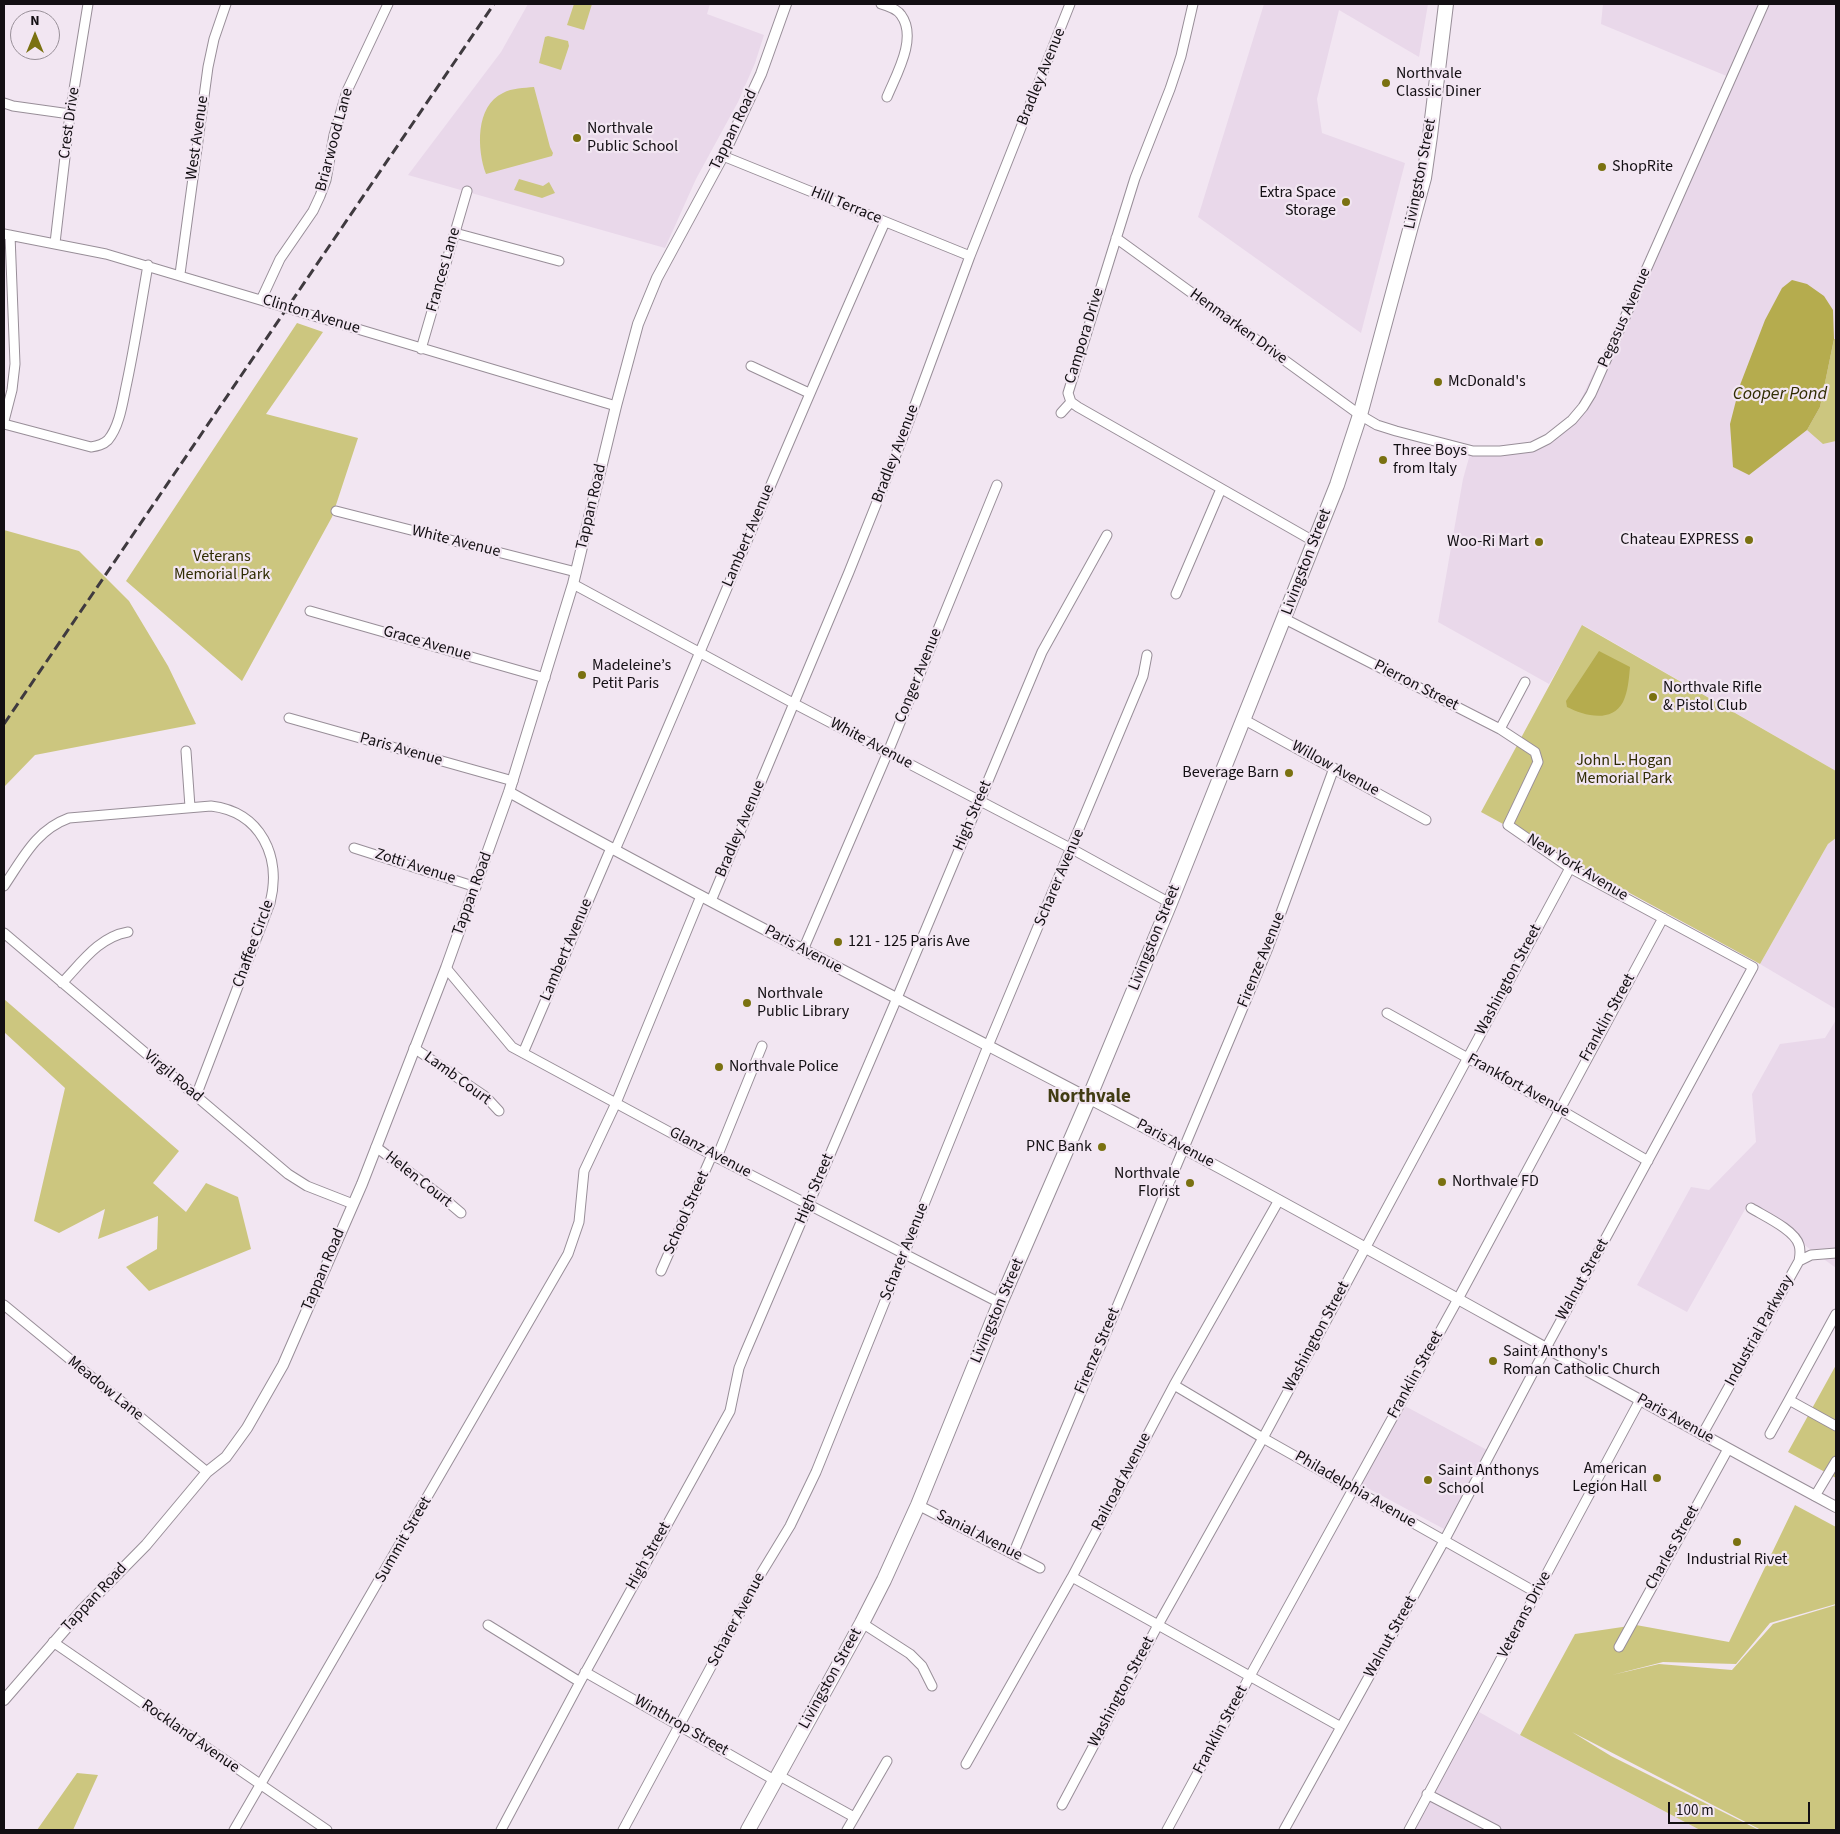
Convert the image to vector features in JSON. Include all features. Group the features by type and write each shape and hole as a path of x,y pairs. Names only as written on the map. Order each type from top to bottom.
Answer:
{"main road":[{"name":"Livingston Street","path":"748,1830 862,1623 918,1505 1000,1303 1089,1098 1170,904 1337,485 1360,415 1424,178 1446,4"}],"street":[{"name":"Crest Drive","path":"54,243 70,114 88,4"},
{"name":"West Avenue","path":"180,274 208,67 214,39 226,4"},
{"name":"Briarwood Lane","path":"262,300 280,259 313,210 320,196 326,180 334,135 347,91 388,4"},
{"name":"Tappan Road","path":"4,1700 53,1642 146,1544 207,1472 226,1457 266,1397 283,1366 376,1147 446,968 513,781 573,584 616,406 633,340 644,307 723,156 762,74 786,4"},
{"path":"881,4 893,8 901,15 908,32 906,49 887,97"},
{"name":"Bradley Avenue","path":"711,901 849,572 905,432 970,256 1070,4"},
{"name":"Campora Drive","path":"1193,4 1181,56 1135,178 1068,393 1071,402 1078,408 1315,542"},
{"name":"Pegasus Avenue","path":"1360,415 1377,425 1396,431 1487,452 1532,447 1548,439 1572,420 1592,392 1764,4"},
{"path":"4,103 12,106 70,114"},
{"name":"Hill Terrace","path":"723,156 970,256"},
{"name":"Frances Lane","path":"421,349 466,191"},
{"name":"Lambert Avenue","path":"523,1052 700,652 809,394 885,222"},
{"path":"455,233 560,261"},
{"path":"7,235 15,364 12,390 4,422 90,446 98,446 107,442 113,432 122,406 134,350 148,265"},
{"name":"Clinton Avenue","path":"7,235 106,254 148,265 421,349 616,406"},
{"name":"Henmarken Drive","path":"1116,238 1360,415"},
{"path":"751,366 809,394"},
{"path":"1062,412 1071,402"},
{"name":"Conger Avenue","path":"803,950 888,752 997,485"},
{"path":"1176,594 1222,489"},
{"name":"White Avenue","path":"336,511 576,572"},
{"name":"High Street","path":"501,1830 585,1672 730,1411 739,1368 745,1353 1042,652 1107,535"},
{"name":"White Avenue","path":"573,584 793,703 1072,849 1170,904"},
{"name":"Grace Avenue","path":"310,611 544,678"},
{"name":"Pierron Street","path":"1284,619 1500,729"},
{"name":"Scharer Avenue","path":"623,1830 762,1572 804,1499 988,1046 1143,676 1147,655"},
{"path":"1500,729 1525,682"},
{"name":"Paris Avenue","path":"289,718 513,781"},
{"name":"Willow Avenue","path":"1243,719 1426,820"},
{"name":"New York Avenue","path":"1500,729 1535,752 1538,762 1508,825 1570,868 1753,968"},
{"path":"4,886 36,839 45,829 57,822 81,816 190,807 186,751"},
{"name":"Firenze Avenue","path":"1183,1148 1268,948 1334,768"},
{"name":"Paris Avenue","path":"509,792 803,950 1183,1148 1836,1507"},
{"name":"Chaffee Circle","path":"190,807 223,807 243,816 263,837 271,856 275,876 270,903 196,1096"},
{"name":"Zotti Avenue","path":"354,848 476,887"},
{"name":"Washington Street","path":"1062,1805 1158,1625 1263,1438 1570,868"},
{"path":"616,1103 701,896"},
{"name":"Franklin Street","path":"1167,1830 1458,1299 1663,918"},
{"path":"62,983 99,945 109,938 128,932"},
{"name":"Virgil Road","path":"4,933 293,1177 307,1186 353,1204"},
{"name":"Glanz Avenue","path":"446,968 512,1047 714,1156 1000,1303"},
{"name":"Walnut Street","path":"1284,1830 1444,1541 1546,1348 1753,968"},
{"name":"Frankfort Avenue","path":"1387,1013 1648,1161"},
{"name":"School Street","path":"661,1271 762,1046"},
{"name":"Lamb Court","path":"414,1048 486,1097 499,1111"},
{"name":"Summit Street","path":"234,1830 571,1248 579,1222 584,1171 616,1103"},
{"name":"Helen Court","path":"376,1147 461,1213"},
{"name":"Firenze Street","path":"1013,1554 1183,1148"},
{"name":"Railroad Avenue","path":"966,1764 1072,1577 1174,1384 1279,1200"},
{"path":"1751,1208 1792,1234 1799,1243 1801,1252 1799,1261"},
{"name":"Industrial Parkway","path":"1702,1435 1799,1261 1810,1255 1836,1253"},
{"name":"Meadow Lane","path":"4,1305 207,1472"},
{"path":"1770,1434 1836,1314"},
{"name":"Philadelphia Avenue","path":"1174,1384 1263,1438 1537,1593"},
{"name":"Veterans Drive","path":"1408,1830 1640,1400"},
{"path":"1789,1400 1836,1426"},
{"name":"Charles Street","path":"1619,1647 1728,1449"},
{"path":"1815,1496 1836,1461"},
{"name":"Sanial Avenue","path":"918,1505 1040,1568"},
{"path":"1072,1577 1342,1727"},
{"path":"862,1623 910,1654 922,1666 932,1686"},
{"path":"488,1625 580,1682"},
{"name":"Rockland Avenue","path":"53,1642 327,1830"},
{"name":"Winthrop Street","path":"585,1672 777,1778 854,1817"},
{"path":"847,1830 887,1761"},
{"path":"1427,1794 1496,1830"}],"shaded area":[{"name":"Northvale Public School","path":"528,4 710,4 707,14 764,35 755,63 738,102 696,179 665,248 408,175 501,52"},
{"path":"1264,4 1428,4 1419,57 1339,10 1317,99 1322,133 1405,163 1361,333 1198,217"},
{"path":"1603,4 1836,4 1836,339 1834,339 1823,444 1836,441 1836,771 1583,625 1549,684 1438,622 1463,479 1472,447 1531,447 1576,410 1729,77 1601,24"},
{"path":"1836,838 1836,1009 1760,964 1828,844"},
{"path":"1836,1020 1836,1268 1748,1204 1687,1312 1637,1285 1691,1187 1709,1190 1756,1142 1752,1094 1780,1044 1825,1038"},
{"path":"1403,1405 1487,1450 1444,1529 1360,1484"},
{"path":"1472,1708 1520,1735 1700,1830 1406,1830"}],"green space":[{"path":"574,4 592,4 584,30 567,25"},
{"path":"545,37 568,41 569,46 561,70 539,63"},
{"path":"534,87 553,153 552,156 486,174 480,141 483,118 487,108 494,99 507,91"},
{"path":"519,179 543,186 549,182 555,193 542,198 514,190"},
{"name":"Veterans Memorial Park","path":"297,323 323,332 266,414 358,438 332,517 242,681 126,581"},
{"path":"1834,339 1836,339 1836,441 1823,444 1807,430 1820,407"},
{"path":"4,530 79,551 129,601 168,666 196,724 35,755 4,787"},
{"name":"John L. Hogan Memorial Park","path":"1582,625 1836,771 1836,838 1828,844 1760,964 1481,812"},
{"path":"4,999 179,1151 153,1183 186,1212 206,1183 238,1197 251,1249 149,1291 126,1267 157,1249 158,1216 98,1239 105,1209 59,1233 34,1221 65,1088 4,1032"},
{"path":"1836,1365 1836,1478 1788,1452"},
{"path":"1795,1505 1836,1527 1836,1604 1770,1623 1736,1664 1663,1662 1612,1675 1659,1664 1732,1670 1773,1624 1836,1605 1836,1830 1761,1830 1572,1732 1611,1756 1759,1830 1700,1830 1520,1735 1575,1634 1636,1625 1729,1642"},
{"path":"77,1773 98,1775 73,1830 37,1830"}],"water":[{"name":"Cooper Pond","path":"1792,280 1807,284 1824,296 1833,310 1834,339 1820,407 1807,430 1749,475 1733,467 1730,424 1740,385 1765,320 1782,288"},
{"path":"1599,651 1630,667 1623,702 1618,709 1611,713 1596,716 1581,713 1567,707 1566,701"}],"railway":[{"path":"4,724 494,4"}],"place":[{"name":"Northvale Classic Diner","path":"1386,83"},
{"name":"Northvale Public School","path":"577,138"},
{"name":"ShopRite","path":"1602,167"},
{"name":"Extra Space Storage","path":"1346,202"},
{"name":"McDonald's","path":"1438,382"},
{"name":"Three Boys from Italy","path":"1383,460"},
{"name":"Chateau EXPRESS","path":"1749,540"},
{"name":"Woo-Ri Mart","path":"1539,542"},
{"name":"Madeleine’s Petit Paris","path":"582,675"},
{"name":"Northvale Rifle & Pistol Club","path":"1653,697"},
{"name":"Beverage Barn","path":"1289,773"},
{"name":"121 - 125 Paris Ave","path":"838,942"},
{"name":"Northvale Public Library","path":"747,1003"},
{"name":"Northvale Police","path":"719,1067"},
{"name":"PNC Bank","path":"1102,1147"},
{"name":"Northvale FD","path":"1442,1182"},
{"name":"Northvale Florist","path":"1190,1183"},
{"name":"Saint Anthony's Roman Catholic Church","path":"1493,1361"},
{"name":"American Legion Hall","path":"1657,1478"},
{"name":"Saint Anthonys School","path":"1428,1480"},
{"name":"Industrial Rivet","path":"1737,1542"}],"district":[{"name":"Northvale","path":"1089,1098"}]}
